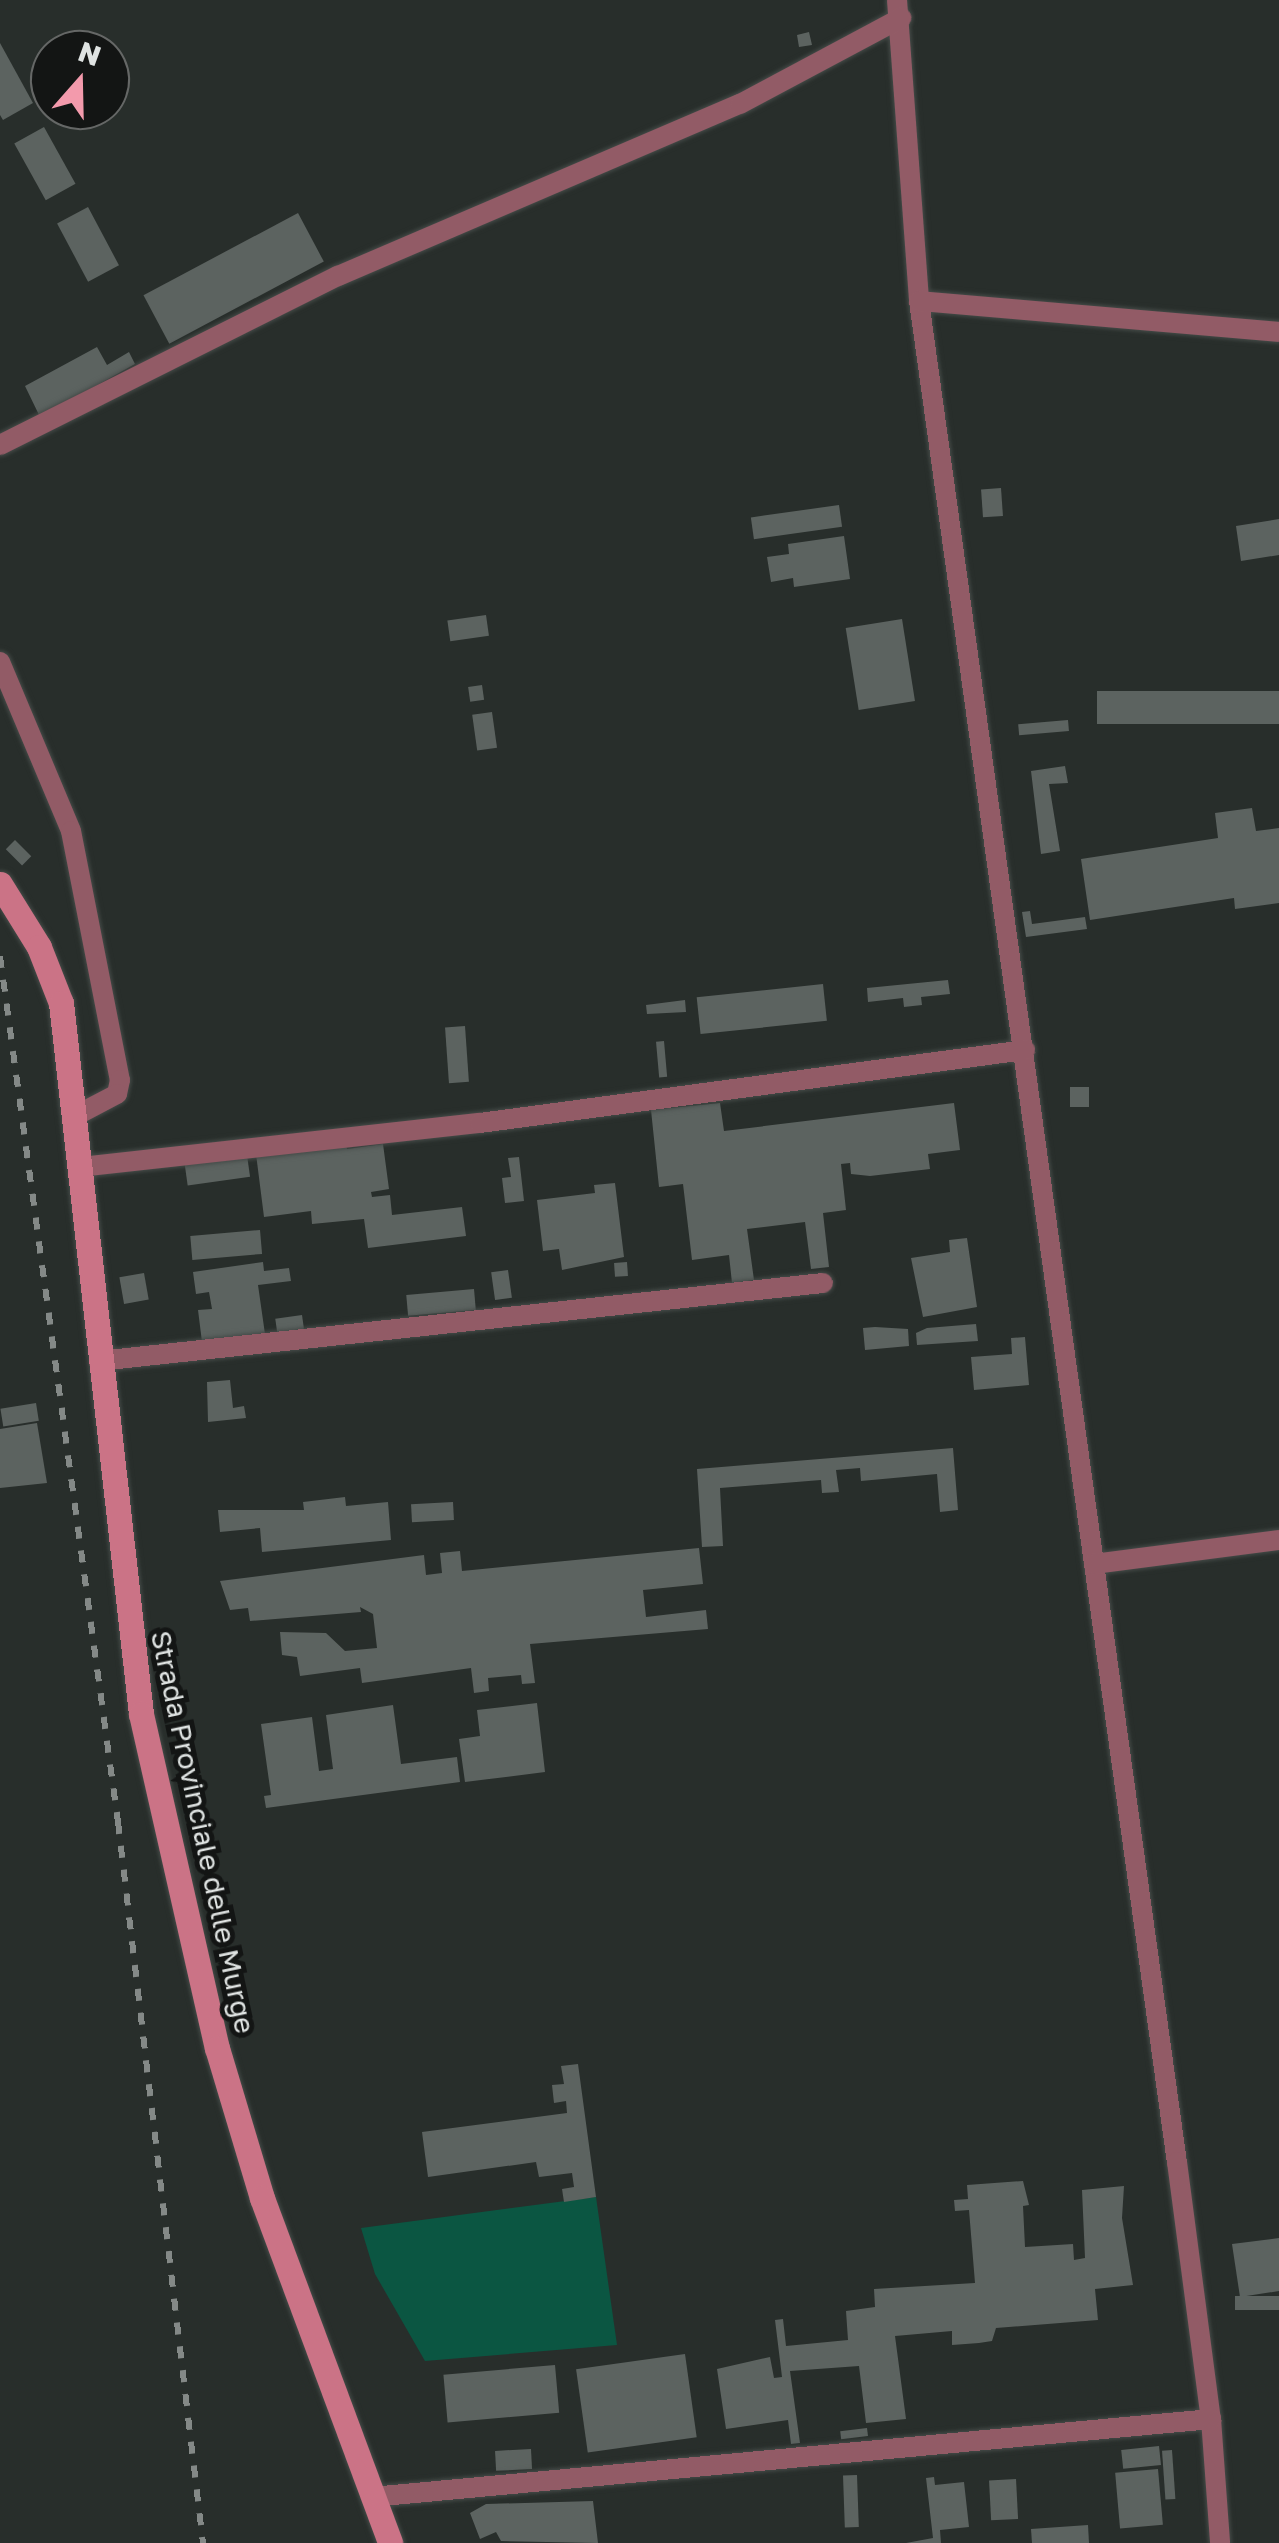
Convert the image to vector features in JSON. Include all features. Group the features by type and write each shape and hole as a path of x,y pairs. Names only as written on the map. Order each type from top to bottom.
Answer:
{"main road":[{"name":"Strada Provinciale delle Murge","path":"0,884 39,947 61,1003 141,1714 216,2048 262,2198 390,2543"}],"street":[{"path":"0,445 338,276 740,104 899,9 918,301 1025,1050 1212,2419 1220,2543"},
{"path":"918,301 1279,332"},
{"path":"0,662 72,831 120,1080 118,1094 75,1116"},
{"path":"80,1168 480,1123 1025,1050"},
{"path":"99,1361 822,1283"},
{"path":"1094,1564 1279,1540"},
{"path":"372,2497 1212,2419"}],"green space":[{"path":"596,2197 617,2345 425,2361 375,2274 361,2228"}],"building":[{"path":"809,32 812,45 799,47 797,35"},
{"path":"0,43 30,98 30,105 3,120"},
{"path":"39,130 46,130 76,184 46,200 14,143"},
{"path":"88,207 119,265 88,282 57,223"},
{"path":"298,213 324,262 169,344 143,295"},
{"path":"97,347 107,365 129,352 135,364 40,417 25,386"},
{"path":"1001,488 1003,516 983,517 981,489"},
{"path":"839,505 842,527 754,539 751,517"},
{"path":"1279,519 1279,555 1241,561 1236,526"},
{"path":"844,536 850,579 794,587 793,578 771,582 767,557 789,554 788,544"},
{"path":"486,615 489,636 450,641 447,620"},
{"path":"902,619 915,701 859,710 846,628"},
{"path":"482,685 484,700 470,702 468,687"},
{"path":"1097,691 1279,691 1279,724 1097,724"},
{"path":"492,712 497,748 477,750 472,715"},
{"path":"1068,720 1069,731 1019,735 1018,724"},
{"path":"1065,766 1068,783 1049,784 1060,851 1041,854 1031,771"},
{"path":"1252,808 1256,831 1279,828 1279,903 1235,909 1234,898 1090,920 1081,859 1218,838 1215,813"},
{"path":"15,840 31,856 22,865 6,849"},
{"path":"1030,911 1032,924 1085,917 1087,929 1026,937 1022,912"},
{"path":"948,980 950,994 921,997 922,1005 904,1007 903,998 868,1002 867,988"},
{"path":"823,984 827,1021 701,1034 697,997"},
{"path":"685,1000 686,1012 647,1014 646,1005"},
{"path":"465,1026 469,1082 449,1083 445,1027"},
{"path":"664,1041 667,1077 659,1078 656,1042"},
{"path":"1070,1087 1089,1087 1089,1107 1070,1107"},
{"path":"720,1103 724,1131 954,1103 960,1150 928,1154 930,1169 870,1176 851,1174 850,1163 841,1164 846,1210 823,1213 829,1267 811,1269 805,1222 747,1229 754,1280 732,1283 729,1255 692,1260 683,1184 659,1187 651,1110"},
{"path":"346,1143 347,1149 383,1144 389,1189 371,1192 372,1197 390,1195 392,1215 462,1207 466,1236 368,1248 364,1219 312,1224 311,1211 264,1217 256,1154"},
{"path":"247,1155 250,1177 188,1186 185,1164"},
{"path":"519,1157 524,1201 505,1203 502,1178 511,1177 508,1158"},
{"path":"615,1183 624,1257 562,1270 559,1249 543,1251 537,1200 595,1193 594,1185"},
{"path":"260,1230 262,1254 192,1260 190,1236"},
{"path":"967,1238 977,1307 923,1317 911,1258 950,1252 949,1240"},
{"path":"263,1262 264,1271 289,1268 291,1281 258,1285 265,1334 202,1342 198,1310 212,1309 209,1292 196,1294 193,1272"},
{"path":"627,1262 628,1276 615,1277 614,1263"},
{"path":"508,1270 512,1298 495,1300 491,1272"},
{"path":"144,1273 149,1300 124,1304 119,1277"},
{"path":"474,1289 476,1310 408,1316 406,1295"},
{"path":"302,1315 304,1329 277,1333 275,1319"},
{"path":"976,1324 978,1341 917,1345 916,1333 927,1328"},
{"path":"863,1328 908,1329 909,1346 865,1350"},
{"path":"1025,1337 1029,1385 974,1390 971,1357 1012,1354 1011,1338"},
{"path":"230,1380 233,1408 244,1406 246,1418 208,1422 207,1382"},
{"path":"36,1403 39,1421 3,1426 0,1409"},
{"path":"37,1423 47,1483 0,1488 0,1429"},
{"path":"953,1448 958,1510 940,1512 937,1474 861,1481 860,1468 836,1470 839,1492 822,1493 821,1480 720,1488 723,1546 702,1547 697,1469"},
{"path":"345,1497 346,1506 388,1502 391,1540 262,1552 260,1528 220,1532 218,1510 304,1510 303,1502"},
{"path":"453,1502 454,1520 412,1522 411,1504"},
{"path":"699,1548 703,1584 643,1590 646,1617 706,1610 708,1629 530,1644 535,1683 522,1684 521,1675 488,1678 489,1691 474,1693 471,1668 362,1683 360,1668 300,1676 297,1657 282,1655 280,1632 326,1633 345,1651 377,1648 373,1614 360,1607 361,1612 250,1621 248,1608 230,1610 220,1581 424,1555 426,1575 442,1573 440,1553 460,1551 462,1571"},
{"path":"537,1703 545,1772 465,1782 459,1739 480,1736 477,1710"},
{"path":"393,1705 401,1764 457,1757 460,1782 266,1808 264,1796 271,1795 261,1724 312,1717 319,1771 333,1769 326,1715"},
{"path":"578,2064 596,2197 564,2202 562,2189 574,2187 572,2173 539,2177 536,2162 428,2177 422,2132 567,2113 566,2101 554,2103 552,2085 564,2084 561,2066"},
{"path":"1023,2181 1029,2205 1023,2206 1025,2247 1073,2244 1074,2260 1085,2258 1082,2190 1124,2186 1122,2218 1133,2285 1095,2289 1098,2320 996,2328 992,2341 979,2343 952,2345 952,2331 895,2336 906,2419 866,2423 859,2366 790,2371 800,2443 791,2444 788,2420 726,2429 717,2369 770,2357 774,2378 782,2377 775,2320 783,2319 786,2346 848,2340 846,2311 875,2307 874,2289 975,2283 969,2210 955,2211 954,2200 968,2199 967,2185"},
{"path":"1279,2238 1279,2291 1240,2297 1232,2244"},
{"path":"1235,2296 1279,2296 1279,2310 1235,2310"},
{"path":"685,2354 697,2437 588,2452 576,2369"},
{"path":"555,2365 559,2413 448,2423 443,2375"},
{"path":"867,2428 868,2436 841,2439 840,2431"},
{"path":"1159,2446 1161,2465 1123,2469 1121,2450"},
{"path":"531,2449 532,2469 496,2471 495,2451"},
{"path":"1172,2450 1175,2499 1165,2500 1162,2451"},
{"path":"1158,2469 1163,2525 1120,2529 1115,2473"},
{"path":"843,2475 857,2475 859,2527 845,2527"},
{"path":"934,2477 935,2485 964,2482 969,2527 940,2530 941,2543 906,2543 933,2538 926,2478"},
{"path":"1016,2479 1018,2519 991,2520 989,2480"},
{"path":"593,2501 598,2543 501,2541 496,2532 480,2539 470,2513 486,2504"},
{"path":"1088,2525 1089,2543 1032,2543 1031,2529"}],"railway":[{"path":"0,956 118,1822 203,2543"}]}
